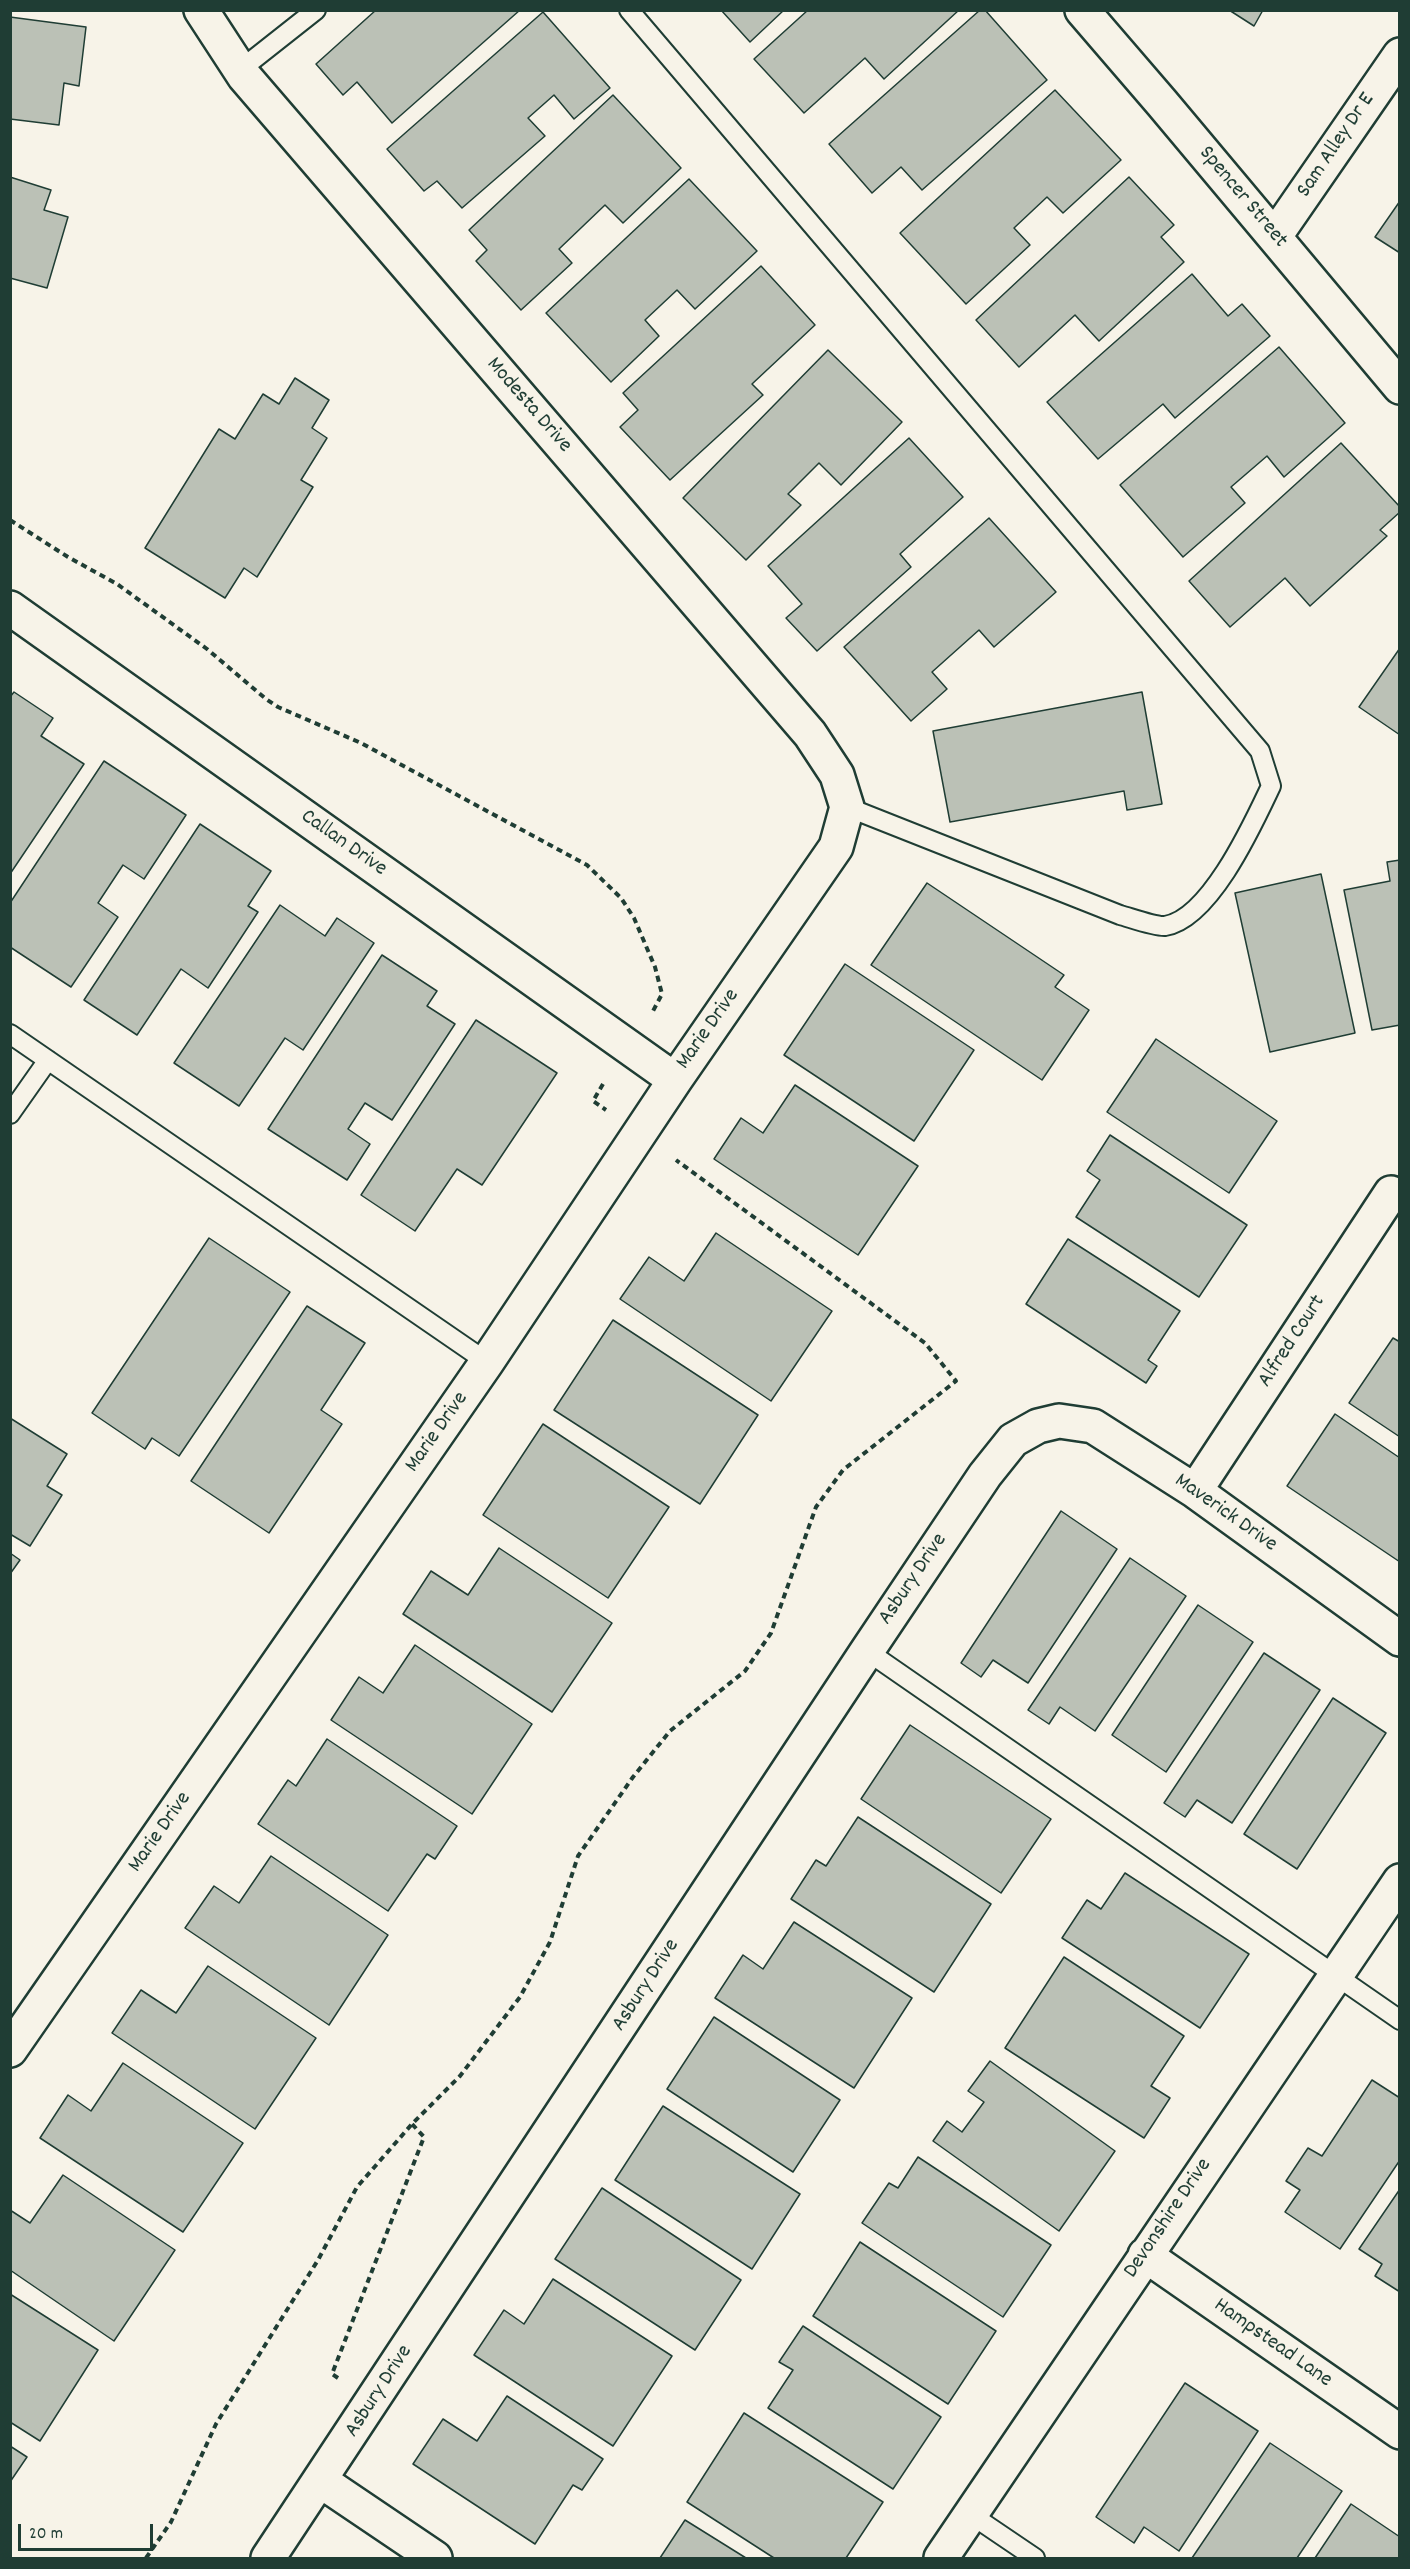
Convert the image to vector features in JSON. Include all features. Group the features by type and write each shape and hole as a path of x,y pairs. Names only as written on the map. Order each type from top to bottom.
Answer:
{"street":[{"name":"Modesta Drive","path":"201,10 240,70 810,735 837,775 846,807"},
{"name":"Spencer Street","path":"1082,10 1275,236 1400,387"},
{"name":"Sam Alley Dr E","path":"1275,236 1400,55"},
{"name":"Callan Drive","path":"10,608 675,1080"},
{"name":"Marie Drive","path":"10,2050 487,1362 675,1080 836,847 846,807"},
{"name":"Alfred Court","path":"1195,1491 1391,1193"},
{"name":"Maverick Drive","path":"1038,1426 1059,1421 1093,1426 1195,1491 1400,1639"},
{"name":"Asbury Drive","path":"268,2559 867,1651 997,1459 1013,1440 1038,1426"},
{"name":"Devonshire Drive","path":"941,2559 1400,1881"},
{"name":"Hampstead Lane","path":"1145,2255 1400,2432"},
{"path":"321,2481 435,2559"}],"lane":[{"path":"240,70 316,10"},
{"path":"629,10 1260,751 1271,786 1242,848 1195,912 1165,926 1120,915 846,807"},
{"path":"10,1034 487,1362"},
{"path":"10,1114 48,1060"},
{"path":"867,1651 1400,2020"},
{"path":"970,2514 1035,2559"}],"path":[{"path":"10,520 68,557 117,584 207,649 278,707 361,743 587,865 621,898 646,942 662,994 653,1011"},
{"path":"603,1084 593,1101 606,1111"},
{"path":"146,2559 171,2522 216,2424 318,2260 357,2187 412,2124 460,2076 520,1997 550,1942 578,1856 633,1777 670,1731 745,1671 771,1633 816,1507 843,1470 956,1381 925,1343 676,1160"},
{"path":"341,2380 332,2374 424,2137 412,2124"}],"building":[{"path":"376,10 520,10 392,123 357,82 343,95 316,64"},
{"path":"721,10 784,10 750,42"},
{"path":"808,10 959,10 884,79 865,58 804,113 754,59"},
{"path":"980,10 985,10 1047,80 922,190 901,167 872,193 829,144"},
{"path":"1229,10 1263,10 1254,26"},
{"path":"543,12 610,88 574,119 554,95 528,118 545,136 462,208 437,181 424,191 387,149"},
{"path":"10,17 86,27 79,86 64,83 59,125 10,119"},
{"path":"1055,90 1121,160 1063,213 1047,197 1014,228 1030,245 966,304 900,233"},
{"path":"613,95 681,168 623,223 605,205 559,249 572,263 521,310 476,261 487,250 469,230"},
{"path":"10,177 51,190 44,210 68,217 47,288 10,278"},
{"path":"1129,177 1174,225 1161,237 1184,262 1099,341 1075,315 1019,367 976,320"},
{"path":"689,179 757,251 695,309 677,290 645,320 659,336 611,382 546,313"},
{"path":"1400,201 1400,253 1375,237"},
{"path":"761,266 815,325 752,384 763,395 670,480 620,427 638,410 623,393"},
{"path":"1192,274 1228,316 1242,304 1270,336 1175,418 1163,404 1098,459 1047,402"},
{"path":"1279,347 1345,423 1284,477 1267,456 1231,487 1245,503 1183,557 1120,485"},
{"path":"828,350 902,422 841,485 819,463 788,494 801,505 746,560 683,498"},
{"path":"295,378 329,400 312,428 327,438 301,480 313,487 257,577 244,568 225,598 145,548 219,429 235,439 263,394 279,404"},
{"path":"909,438 963,497 900,554 911,567 817,651 786,618 802,604 768,566"},
{"path":"1341,443 1400,507 1400,512 1380,530 1387,536 1310,606 1285,578 1230,627 1189,581"},
{"path":"989,518 1056,592 994,647 979,630 932,672 947,689 911,721 844,647"},
{"path":"1400,648 1400,735 1359,707"},
{"path":"14,692 53,718 41,736 84,764 10,874 10,697"},
{"path":"1142,692 1162,804 1127,810 1124,791 950,822 933,731"},
{"path":"104,761 186,815 144,879 123,865 98,903 118,917 71,987 10,947 10,903"},
{"path":"200,824 271,871 248,906 258,912 208,988 181,969 137,1035 84,1000"},
{"path":"1400,860 1400,1025 1372,1030 1344,890 1390,881 1387,862"},
{"path":"1321,874 1355,1033 1270,1052 1235,893"},
{"path":"927,883 1064,975 1055,987 1089,1010 1042,1080 871,965"},
{"path":"280,905 325,936 337,918 374,943 303,1050 285,1038 239,1106 174,1063"},
{"path":"382,955 437,991 427,1006 455,1024 392,1120 365,1103 348,1129 370,1144 347,1180 268,1129"},
{"path":"845,964 974,1050 914,1141 784,1055"},
{"path":"476,1020 557,1073 482,1185 457,1169 415,1231 361,1195"},
{"path":"1156,1039 1277,1121 1229,1193 1107,1112"},
{"path":"795,1085 918,1166 858,1255 714,1159 741,1118 763,1133"},
{"path":"1110,1135 1247,1225 1199,1297 1076,1217 1100,1180 1087,1171"},
{"path":"716,1233 832,1311 771,1401 620,1299 649,1257 684,1281"},
{"path":"209,1238 290,1292 179,1456 152,1438 145,1449 92,1413"},
{"path":"1068,1239 1180,1311 1148,1360 1157,1366 1146,1383 1026,1304"},
{"path":"307,1306 365,1343 321,1410 342,1424 269,1533 191,1481"},
{"path":"613,1320 758,1415 700,1504 554,1410"},
{"path":"1393,1338 1400,1342 1400,1437 1349,1403"},
{"path":"1335,1414 1400,1458 1400,1562 1287,1486"},
{"path":"10,1418 67,1454 47,1486 62,1495 30,1546 10,1534"},
{"path":"543,1424 669,1507 608,1598 483,1515"},
{"path":"1061,1511 1117,1549 1028,1683 993,1660 981,1677 961,1663"},
{"path":"499,1548 612,1623 552,1712 403,1614 431,1571 468,1595"},
{"path":"10,1553 20,1560 10,1574"},
{"path":"1130,1558 1186,1596 1095,1731 1060,1707 1049,1724 1028,1710"},
{"path":"1198,1605 1253,1642 1166,1772 1112,1735"},
{"path":"415,1645 532,1724 472,1814 331,1720 359,1677 383,1693"},
{"path":"1264,1653 1320,1690 1232,1823 1197,1800 1185,1817 1164,1803"},
{"path":"1333,1698 1386,1733 1297,1869 1244,1834"},
{"path":"910,1725 1051,1819 1001,1893 861,1799"},
{"path":"327,1739 457,1826 435,1859 427,1854 388,1911 258,1824 288,1780 296,1786"},
{"path":"858,1817 991,1904 934,1992 791,1899 816,1860 826,1866"},
{"path":"271,1856 388,1935 329,2025 185,1928 214,1886 239,1903"},
{"path":"1125,1873 1249,1954 1200,2028 1062,1938 1087,1900 1101,1909"},
{"path":"794,1922 912,1998 854,2088 715,1998 743,1955 763,1969"},
{"path":"1064,1957 1184,2036 1151,2086 1170,2098 1144,2138 1005,2048"},
{"path":"208,1966 316,2038 255,2129 112,2033 141,1990 176,2013"},
{"path":"714,2017 840,2100 793,2172 667,2089"},
{"path":"990,2061 1115,2151 1059,2231 933,2141 947,2121 962,2132 984,2102 968,2091"},
{"path":"123,2063 243,2143 183,2232 40,2138 68,2095 91,2111"},
{"path":"1372,2080 1400,2098 1400,2160 1340,2249 1285,2212 1300,2190 1286,2181 1308,2148 1322,2156"},
{"path":"663,2106 800,2194 752,2269 615,2180"},
{"path":"918,2157 1051,2245 1003,2317 862,2223 889,2183 898,2188"},
{"path":"63,2175 175,2250 114,2341 10,2270 10,2210 30,2223"},
{"path":"602,2188 741,2280 695,2350 555,2259"},
{"path":"1400,2189 1400,2292 1375,2276 1382,2264 1359,2249"},
{"path":"860,2242 996,2331 948,2404 813,2316"},
{"path":"553,2279 672,2356 613,2446 474,2355 504,2310 524,2324"},
{"path":"10,2294 98,2350 40,2441 10,2422"},
{"path":"803,2326 941,2417 893,2489 768,2408 793,2370 779,2362"},
{"path":"1185,2383 1258,2431 1179,2551 1144,2527 1134,2543 1096,2517"},
{"path":"507,2396 603,2459 582,2490 573,2485 535,2544 413,2464 443,2419 477,2441"},
{"path":"744,2413 883,2502 846,2558 774,2558 687,2502"},
{"path":"1270,2443 1342,2491 1297,2558 1192,2558"},
{"path":"10,2446 27,2457 10,2482"},
{"path":"1351,2504 1400,2537 1400,2558 1315,2558"},
{"path":"685,2520 746,2558 660,2558"}]}
